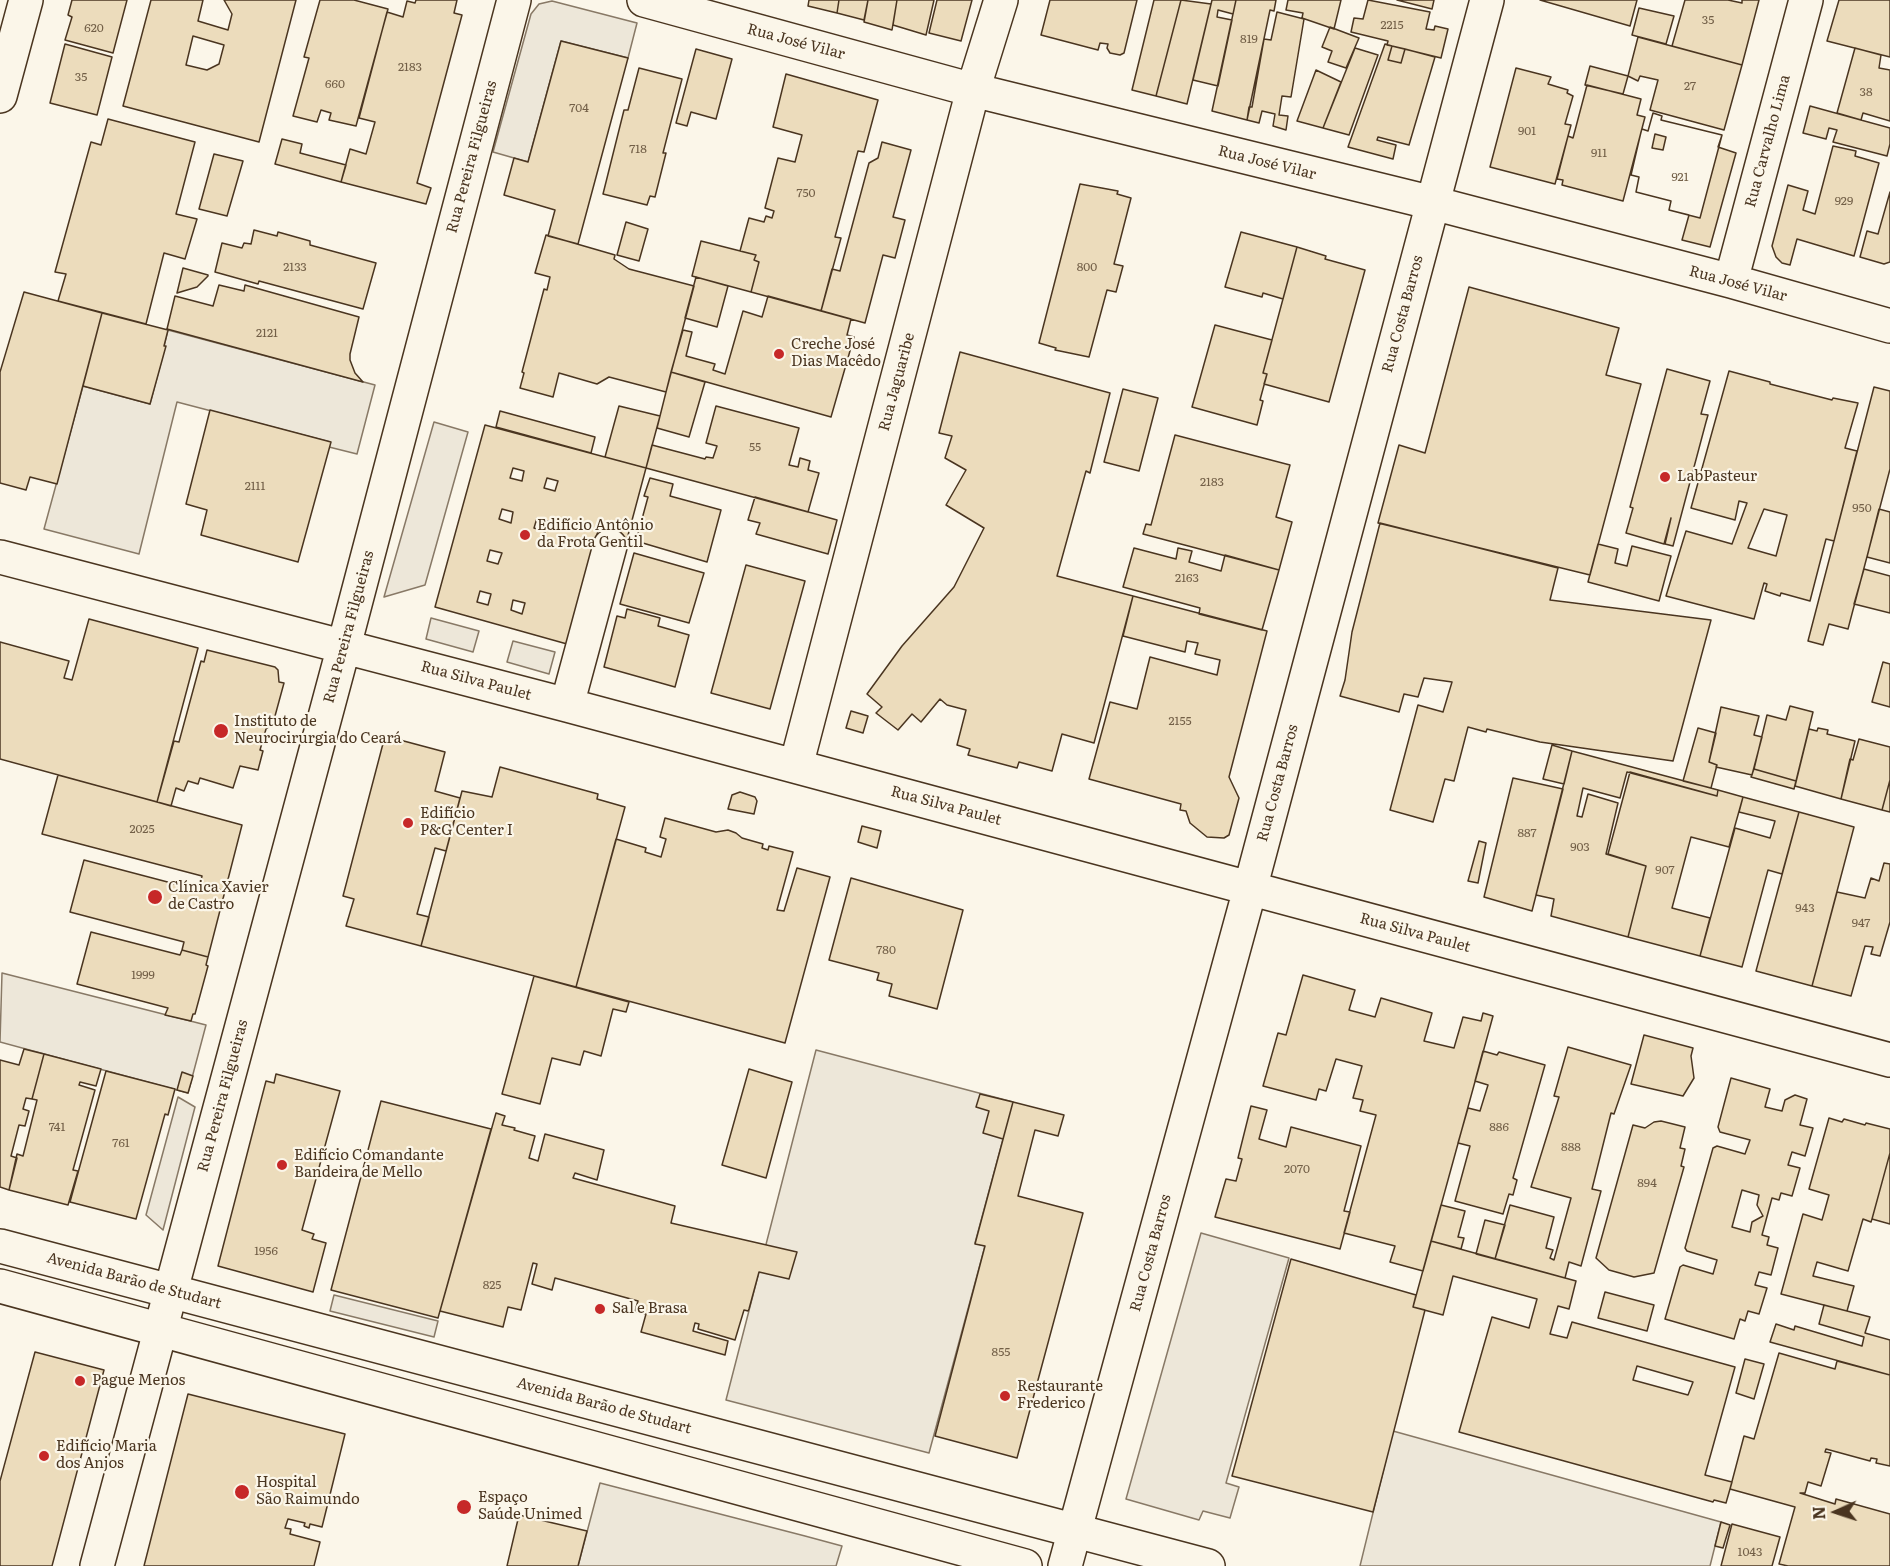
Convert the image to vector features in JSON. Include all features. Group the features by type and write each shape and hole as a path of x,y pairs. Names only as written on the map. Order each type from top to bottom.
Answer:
{"street":[{"path":"0,96 26,0"},
{"name":"Rua Pereira Filgueiras","path":"97,1566 344,646 514,0"},
{"name":"Rua José Vilar","path":"644,0 973,90 1433,203 1731,281 1890,326"},
{"name":"Rua Jaguaribe","path":"796,766 973,90 1001,0"},
{"name":"Rua Costa Barros","path":"1065,1566 1250,889 1487,0"},
{"name":"Rua Carvalho Lima","path":"1731,281 1806,0"},
{"path":"567,705 610,546"},
{"name":"Rua Silva Paulet","path":"0,557 567,705 1890,1060"},
{"name":"Avenida Barão de Studart","path":"0,1246 1208,1566"},
{"path":"0,1286 1026,1566"}],"shaded area":[{"path":"552,1 637,23 628,58 561,41 528,162 493,152 531,14 539,4"},
{"path":"168,330 375,385 357,454 329,447 330,442 177,402 139,554 44,529 83,386 150,404"},
{"path":"434,422 468,432 425,585 384,597"},
{"path":"431,618 479,631 473,652 426,639"},
{"path":"513,641 555,652 549,674 507,662"},
{"path":"2,973 206,1025 188,1093 0,1042"},
{"path":"816,1050 1013,1102 975,1243 985,1246 929,1453 726,1400"},
{"path":"178,1097 195,1107 163,1230 146,1215"},
{"path":"1201,1233 1289,1258 1226,1483 1239,1487 1230,1518 1203,1511 1199,1520 1126,1499"},
{"path":"334,1295 438,1321 434,1337 330,1311"},
{"path":"1393,1431 1721,1522 1710,1566 1360,1566"},
{"path":"600,1483 842,1546 836,1566 578,1566"}],"building":[{"path":"72,0 127,0 113,53 65,40 72,17 68,15"},
{"path":"151,0 203,0 198,21 228,30 232,14 224,0 296,0 259,142 123,106","holes":["193,36 224,45 219,64 207,70 186,65"]},
{"path":"320,0 354,0 388,9 356,126 329,120 331,113 321,110 317,122 293,116 309,58 304,57"},
{"path":"416,0 457,0 454,13 462,15 417,183 431,188 426,204 341,182 350,149 366,154 375,122 359,118 387,12 403,17 407,1 415,3"},
{"path":"809,0 839,0 837,13 808,6"},
{"path":"839,0 868,0 864,20 837,13"},
{"path":"868,0 897,0 892,30 864,22"},
{"path":"897,0 934,0 926,35 893,25"},
{"path":"937,0 972,0 961,41 929,33"},
{"path":"1050,0 1137,0 1124,53 1120,55 1110,53 1107,48 1108,44 1100,43 1098,50 1041,35"},
{"path":"1154,0 1181,0 1156,96 1132,90"},
{"path":"1181,0 1211,4 1187,104 1156,96"},
{"path":"1212,0 1236,0 1233,14 1218,10 1217,17 1232,20 1218,86 1193,80"},
{"path":"1236,0 1276,0 1274,11 1270,10 1247,120 1212,111"},
{"path":"1288,0 1341,0 1334,29 1302,18 1303,13 1286,10"},
{"path":"1368,0 1430,12 1426,29 1434,30 1435,26 1448,29 1441,58 1387,45 1388,41 1351,32 1354,18 1363,19"},
{"path":"1397,0 1434,0 1432,9"},
{"path":"1540,0 1637,0 1630,26"},
{"path":"1685,0 1728,0 1742,3 1742,0 1759,0 1742,65 1672,46"},
{"path":"1839,0 1890,0 1890,57 1827,41"},
{"path":"1639,8 1674,16 1666,44 1632,35"},
{"path":"1277,12 1304,19 1291,97 1282,96 1279,115 1288,116 1286,130 1273,126 1275,114 1262,111 1259,123 1247,120 1249,107 1252,107 1264,39 1271,40"},
{"path":"1330,27 1359,38 1346,68 1328,62 1332,51 1322,47"},
{"path":"1638,37 1742,65 1724,130 1650,110 1658,80 1640,76 1638,81 1628,76"},
{"path":"561,41 628,58 578,244 548,236 555,210 504,195 514,158 528,162"},
{"path":"65,44 112,57 97,115 50,103"},
{"path":"1385,44 1392,46 1388,60 1401,63 1405,49 1435,57 1409,145 1378,137 1377,140 1396,145 1393,159 1348,147"},
{"path":"1392,46 1405,49 1401,63 1388,60"},
{"path":"1355,48 1378,55 1349,135 1323,128"},
{"path":"1855,48 1881,55 1879,68 1890,70 1890,121 1863,113 1861,120 1837,113"},
{"path":"696,49 732,59 716,119 691,112 687,126 676,123"},
{"path":"1590,66 1628,76 1623,94 1585,85"},
{"path":"639,68 682,79 663,153 666,153 655,197 650,196 647,205 603,194 624,110 628,110"},
{"path":"1516,68 1551,77 1548,84 1568,90 1567,93 1573,96 1565,124 1571,125 1555,184 1490,167"},
{"path":"1316,70 1341,82 1323,128 1297,121"},
{"path":"786,74 878,100 864,152 858,151 835,237 841,238 821,311 751,292 759,262 754,260 756,255 740,251 749,218 764,222 766,216 772,218 774,211 765,208 778,158 795,162 802,135 773,127"},
{"path":"1587,85 1641,99 1637,115 1645,117 1623,201 1562,185 1563,180 1557,179 1568,136 1573,138"},
{"path":"1810,106 1890,128 1887,156 1833,142 1837,130 1829,128 1826,139 1803,133"},
{"path":"1653,113 1662,116 1661,120 1722,135 1718,147 1736,153 1710,247 1682,240 1689,215 1669,210 1671,201 1636,192 1639,177 1631,175 1642,129 1648,131","holes":["1655,134 1666,137 1663,150 1652,148"]},
{"path":"1653,113 1662,116 1661,120 1722,135 1700,218 1669,210 1671,201 1636,192 1639,177 1631,175 1642,129 1648,131"},
{"path":"108,119 195,142 176,214 197,219 185,259 164,253 146,324 58,301 66,274 55,272 91,142 101,145"},
{"path":"282,139 302,144 300,153 346,165 341,182 275,164"},
{"path":"882,142 911,150 893,217 905,220 895,258 883,255 865,323 821,311 832,269 840,271 869,163 878,158"},
{"path":"1833,146 1856,151 1855,156 1879,163 1854,256 1797,239 1790,265 1782,263 1776,257 1772,246 1788,185 1808,191 1803,210 1815,214"},
{"path":"214,154 243,161 227,216 199,209"},
{"path":"1080,184 1118,191 1117,194 1131,198 1114,264 1123,266 1116,292 1107,290 1089,357 1055,350 1056,348 1039,343"},
{"path":"1890,192 1890,262 1884,264 1860,257 1867,231 1878,234"},
{"path":"626,222 648,229 639,261 617,255"},
{"path":"254,230 277,236 278,232 310,241 310,245 376,263 363,309 259,281 258,284 215,272 222,243 242,248 244,243 251,244"},
{"path":"1241,232 1297,247 1283,299 1263,293 1262,297 1225,287"},
{"path":"546,235 615,255 614,259 629,269 694,286 666,392 609,377 597,384 559,373 553,397 520,388 524,373 522,372 544,289 547,290 550,277 535,273"},
{"path":"701,241 756,255 754,260 759,262 751,292 692,276"},
{"path":"1297,247 1326,256 1325,259 1365,270 1329,402 1264,384 1267,374 1263,373"},
{"path":"183,268 208,276 197,287 177,293"},
{"path":"696,277 728,286 717,327 685,318"},
{"path":"219,285 244,291 245,285 359,317 350,360 355,373 363,382 167,329 175,296 213,306"},
{"path":"1469,287 1619,328 1606,375 1641,384 1590,575 1378,523 1399,445 1425,453"},
{"path":"24,292 102,313 57,484 30,477 26,490 0,483 0,372"},
{"path":"768,296 851,319 847,335 854,337 831,417 671,372 683,330 692,332 686,356 715,364 713,370 725,374 743,311 762,317"},
{"path":"102,313 168,330 164,346 166,346 150,404 83,386"},
{"path":"1215,325 1272,340 1263,373 1267,374 1260,400 1263,401 1257,425 1192,407"},
{"path":"960,352 1110,393 1090,473 1086,471 1057,576 1133,596 1094,743 1062,734 1052,771 1019,762 1017,768 968,755 970,749 957,745 966,710 947,705 940,699 921,722 912,714 898,730 876,713 882,707 867,694 902,646 954,587 984,528 946,505 966,470 945,458 952,436 939,433"},
{"name":"LabPasteur","path":"1667,369 1710,381 1701,414 1708,415 1673,546 1665,544 1671,518 1664,544 1626,533 1633,508 1630,507"},
{"path":"1729,371 1832,400 1833,398 1858,403 1845,448 1857,451 1834,541 1826,539 1810,601 1765,591 1767,584 1764,583 1754,619 1666,596 1686,531 1732,544 1747,503 1739,501 1735,520 1691,508","holes":["1764,509 1787,515 1776,556 1748,548"]},
{"path":"671,372 705,382 689,437 657,428"},
{"path":"1874,387 1890,391 1890,469 1848,629 1829,624 1823,645 1808,641"},
{"path":"1123,389 1158,398 1139,471 1104,462"},
{"path":"619,406 660,416 646,468 605,457"},
{"path":"716,406 799,428 789,465 798,467 800,458 810,461 808,470 819,473 808,512 646,468 652,445 705,459 706,457 713,458 717,446 706,443"},
{"path":"210,410 331,442 298,562 201,535 207,510 186,504"},
{"path":"500,411 595,437 591,453 496,427"},
{"name":"Edifício Antônio da Frota Gentil","path":"485,425 646,468 627,539 598,531 567,644 435,607","holes":["513,468 524,471 522,481 510,478","547,478 558,481 555,491 544,488","502,509 513,512 511,523 499,519","537,518 548,521 545,532 534,528","490,550 502,553 498,564 487,561","480,591 491,594 488,605 477,602","513,600 525,603 522,614 511,610"]},
{"path":"1175,435 1290,465 1276,517 1292,522 1279,570 1143,534 1146,524 1151,525"},
{"path":"650,478 673,484 670,496 721,510 707,562 636,541 648,497 644,496"},
{"path":"755,497 837,520 828,554 756,534 760,523 748,520"},
{"path":"1879,509 1890,512 1890,563 1867,557"},
{"path":"1380,523 1558,568 1550,600 1711,620 1673,761 1540,742 1487,729 1486,732 1468,727 1454,781 1445,779 1433,822 1390,810 1418,705 1443,712 1452,682 1424,678 1418,697 1404,694 1399,712 1340,696 1345,680 1352,632"},
{"path":"1598,544 1618,549 1615,563 1627,566 1632,546 1671,556 1659,601 1588,582"},
{"path":"1134,548 1176,559 1178,548 1192,551 1189,562 1221,571 1225,555 1279,570 1262,630 1199,614 1200,608 1123,587"},
{"path":"634,553 704,573 689,623 620,604"},
{"path":"746,565 805,581 770,709 711,693"},
{"path":"1864,569 1890,576 1890,613 1854,604"},
{"path":"1133,596 1267,631 1229,777 1239,798 1229,835 1224,838 1207,837 1190,823 1186,811 1180,810 1181,804 1089,779 1110,702 1137,709 1150,657 1217,675 1220,660 1195,654 1198,643 1187,641 1185,652 1123,636"},
{"path":"627,609 660,618 658,626 689,635 675,687 604,667 617,616 625,618"},
{"path":"89,619 198,648 157,802 0,759 0,642 69,661 64,678 72,680"},
{"path":"207,650 275,667 278,670 279,682 284,683 272,727 266,729 260,750 263,751 258,770 240,766 233,788 200,778 198,784 188,781 184,791 176,788 171,806 157,802 174,741 179,742 201,661 204,662"},
{"path":"1883,662 1890,664 1890,707 1872,702"},
{"path":"1790,706 1813,712 1796,781 1754,769 1767,715 1786,720"},
{"path":"1721,707 1759,716 1754,735 1762,737 1752,775 1716,767 1717,765 1709,762"},
{"path":"851,711 868,716 863,733 846,728"},
{"path":"1698,728 1716,733 1709,762 1717,765 1711,788 1683,781"},
{"path":"1818,728 1828,730 1827,734 1855,741 1841,799 1795,786 1809,729 1817,731"},
{"name":"Edifício P&G Center I","path":"385,736 445,752 435,791 460,798 446,851 435,848 417,914 429,917 421,946 346,926 354,899 343,896"},
{"path":"1859,739 1890,747 1890,780 1882,810 1841,799 1850,759 1853,760"},
{"path":"1552,745 1572,751 1564,784 1543,779"},
{"path":"1572,751 1718,790 1717,796 1627,772 1620,798 1583,788 1577,816 1582,817 1588,794 1618,803 1606,854 1646,866 1628,937 1551,916 1554,899 1536,895"},
{"path":"500,767 598,794 597,799 625,807 576,987 421,946 462,791 492,797"},
{"path":"1754,769 1796,781 1794,789 1751,777"},
{"path":"1630,772 1717,796 1718,790 1743,797 1729,847 1691,837 1672,908 1710,918 1700,956 1628,937 1646,866 1608,854"},
{"path":"58,775 242,825 225,891 200,884 202,876 42,834"},
{"path":"1513,778 1563,789 1532,911 1484,897"},
{"path":"1890,780 1890,812 1882,810"},
{"path":"740,792 755,797 757,801 754,814 728,809 732,795"},
{"path":"1743,797 1799,812 1782,874 1768,870 1742,967 1700,956 1735,828 1770,838 1775,821 1739,812"},
{"path":"1799,812 1854,827 1812,986 1756,971"},
{"path":"665,818 716,832 728,830 742,838 763,844 762,848 768,850 769,846 793,852 777,910 784,911 797,868 830,877 785,1043 576,987 616,839 646,848 645,852 661,857 666,839 660,837"},
{"path":"862,826 881,831 877,848 858,842"},
{"path":"1479,841 1486,843 1478,883 1468,881"},
{"path":"84,860 198,890 200,884 225,891 208,957 182,950 184,942 70,912"},
{"path":"1884,863 1890,864 1890,922 1880,956 1871,954 1873,947 1865,946 1851,996 1812,986 1837,892 1865,898 1871,878 1879,881"},
{"path":"851,878 963,910 937,1009 889,996 892,984 877,980 879,973 829,960"},
{"path":"91,932 180,955 182,950 208,957 206,965 208,966 191,1021 165,1015 168,1008 77,984"},
{"path":"1303,975 1355,990 1349,1010 1375,1017 1381,998 1432,1013 1424,1041 1454,1048 1463,1017 1481,1021 1483,1013 1493,1016 1423,1271 1390,1262 1395,1246 1344,1233 1376,1115 1360,1111 1363,1100 1353,1098 1362,1066 1336,1059 1326,1091 1319,1089 1316,1100 1263,1086 1278,1033 1286,1035"},
{"path":"534,976 629,1002 626,1012 613,1009 601,1056 584,1051 580,1065 552,1058 540,1104 502,1094"},
{"path":"1644,1035 1693,1048 1691,1056 1694,1078 1683,1096 1631,1084"},
{"path":"1568,1047 1631,1065 1614,1114 1611,1113 1592,1189 1601,1191 1581,1266 1569,1262 1565,1278 1495,1259 1510,1205 1554,1217 1546,1248 1553,1250 1550,1258 1554,1260 1571,1198 1531,1187 1559,1097 1554,1096"},
{"path":"24,1049 44,1054 32,1099 26,1098 23,1109 29,1111 25,1126 19,1125 11,1156 17,1158 9,1190 0,1187 0,1060 19,1065"},
{"path":"1483,1051 1497,1055 1499,1052 1545,1065 1513,1178 1517,1180 1513,1195 1509,1194 1503,1214 1455,1201 1470,1146 1458,1143 1468,1108 1480,1111 1488,1085 1475,1081"},
{"path":"44,1054 101,1069 96,1086 80,1082 79,1085 95,1090 73,1170 78,1171 68,1205 9,1190 17,1154 23,1156 37,1100 32,1099"},
{"path":"749,1069 792,1082 766,1178 722,1165"},
{"path":"106,1071 175,1089 168,1115 165,1114 136,1219 70,1202"},
{"path":"182,1072 193,1076 188,1093 177,1090"},
{"name":"Edifício Comandante Bandeira de Mello","path":"276,1074 340,1091 302,1230 314,1234 312,1239 326,1243 313,1292 218,1266 266,1081 274,1083"},
{"path":"1731,1078 1770,1089 1765,1107 1782,1111 1785,1100 1795,1095 1807,1099 1800,1125 1813,1128 1805,1156 1792,1152 1788,1165 1800,1168 1792,1196 1781,1193 1779,1200 1772,1198 1762,1235 1769,1237 1767,1245 1778,1248 1771,1275 1759,1272 1755,1285 1767,1288 1759,1314 1748,1311 1745,1321 1740,1319 1734,1339 1665,1319 1680,1267 1683,1265 1713,1274 1717,1260 1687,1251 1685,1248 1713,1148 1717,1146 1745,1154 1750,1140 1720,1132 1718,1127","holes":["1742,1190 1759,1195 1757,1205 1763,1216 1752,1222 1750,1232 1732,1227"]},
{"path":"980,1094 1013,1102 1003,1139 983,1133 989,1111 976,1107"},
{"path":"381,1101 491,1129 438,1318 331,1290"},
{"path":"1013,1102 1064,1115 1058,1136 1035,1130 1018,1196 1083,1213 1017,1458 935,1436 985,1246 975,1244"},
{"path":"1251,1106 1267,1110 1259,1139 1286,1147 1291,1127 1361,1146 1344,1211 1350,1212 1340,1249 1215,1217 1226,1179 1236,1181 1242,1159 1238,1158"},
{"path":"496,1113 505,1116 502,1125 535,1136 529,1158 538,1161 545,1134 604,1150 597,1180 575,1173 573,1178 675,1206 671,1223 797,1252 789,1279 759,1272 749,1309 744,1310 735,1340 698,1329 699,1324 695,1323 693,1331 728,1341 725,1355 641,1332 646,1314 635,1311 638,1301 555,1278 552,1290 532,1284 537,1264 533,1263 521,1310 508,1307 503,1327 440,1311"},
{"path":"1829,1118 1890,1129 1890,1153 1872,1219 1871,1222 1863,1219 1848,1271 1817,1262 1813,1276 1854,1286 1847,1311 1781,1294 1803,1214 1822,1220 1829,1195 1809,1189"},
{"path":"1661,1121 1685,1127 1680,1148 1685,1149 1681,1166 1684,1167 1654,1273 1634,1277 1609,1270 1596,1258 1633,1125 1645,1128 1654,1122"},
{"path":"1890,1153 1890,1224 1872,1219"},
{"path":"1441,1205 1465,1211 1458,1237 1464,1238 1461,1249 1431,1241"},
{"path":"1485,1220 1505,1225 1495,1259 1476,1254"},
{"path":"1431,1241 1576,1281 1569,1309 1558,1306 1550,1334 1567,1338 1572,1322 1735,1367 1705,1475 1732,1482 1726,1503 1714,1500 1713,1502 1459,1432 1492,1317 1529,1328 1537,1299 1453,1276 1443,1315 1413,1307","holes":["1637,1366 1693,1382 1688,1395 1633,1380"]},
{"path":"1291,1259 1416,1295 1413,1307 1425,1310 1373,1512 1232,1476"},
{"path":"1605,1292 1654,1305 1647,1331 1598,1318"},
{"path":"1824,1305 1870,1317 1865,1333 1890,1340 1890,1375 1770,1342 1776,1324 1794,1330 1795,1326 1862,1346 1864,1337 1819,1324"},
{"name":"Edifício Maria dos Anjos","path":"35,1352 104,1370 52,1566 0,1566 0,1481"},
{"path":"1779,1353 1835,1369 1837,1361 1890,1375 1890,1466 1876,1463 1877,1459 1871,1458 1870,1461 1826,1449 1825,1452 1831,1453 1821,1486 1808,1482 1805,1493 1800,1493 1835,1504 1836,1499 1890,1514 1890,1566 1788,1566 1779,1564 1795,1507 1730,1489 1744,1436 1754,1439"},
{"path":"1745,1359 1764,1364 1754,1399 1736,1393"},
{"name":"Hospital São Raimundo","path":"188,1394 345,1434 322,1527 310,1524 309,1528 304,1526 305,1523 288,1519 285,1528 291,1529 290,1534 320,1542 314,1566 144,1566"},
{"path":"519,1515 587,1531 578,1566 507,1566"},
{"path":"1721,1522 1730,1525 1723,1548 1715,1546"},
{"path":"1732,1524 1780,1537 1772,1566 1721,1566"}],"place":[{"name":"Creche José Dias Macêdo","path":"779,354"},
{"name":"LabPasteur","path":"1665,477"},
{"name":"Edifício Antônio da Frota Gentil","path":"525,535"},
{"name":"Instituto de Neurocirurgia do Ceará","path":"221,731"},
{"name":"Edifício P&G Center I","path":"408,823"},
{"name":"Clínica Xavier de Castro","path":"155,897"},
{"name":"Edifício Comandante Bandeira de Mello","path":"282,1165"},
{"name":"Sal e Brasa","path":"600,1309"},
{"name":"Pague Menos","path":"80,1381"},
{"name":"Restaurante Frederico","path":"1005,1396"},
{"name":"Edifício Maria dos Anjos","path":"44,1456"},
{"name":"Hospital São Raimundo","path":"242,1492"},
{"name":"Espaço Saúde Unimed","path":"464,1507"}]}
